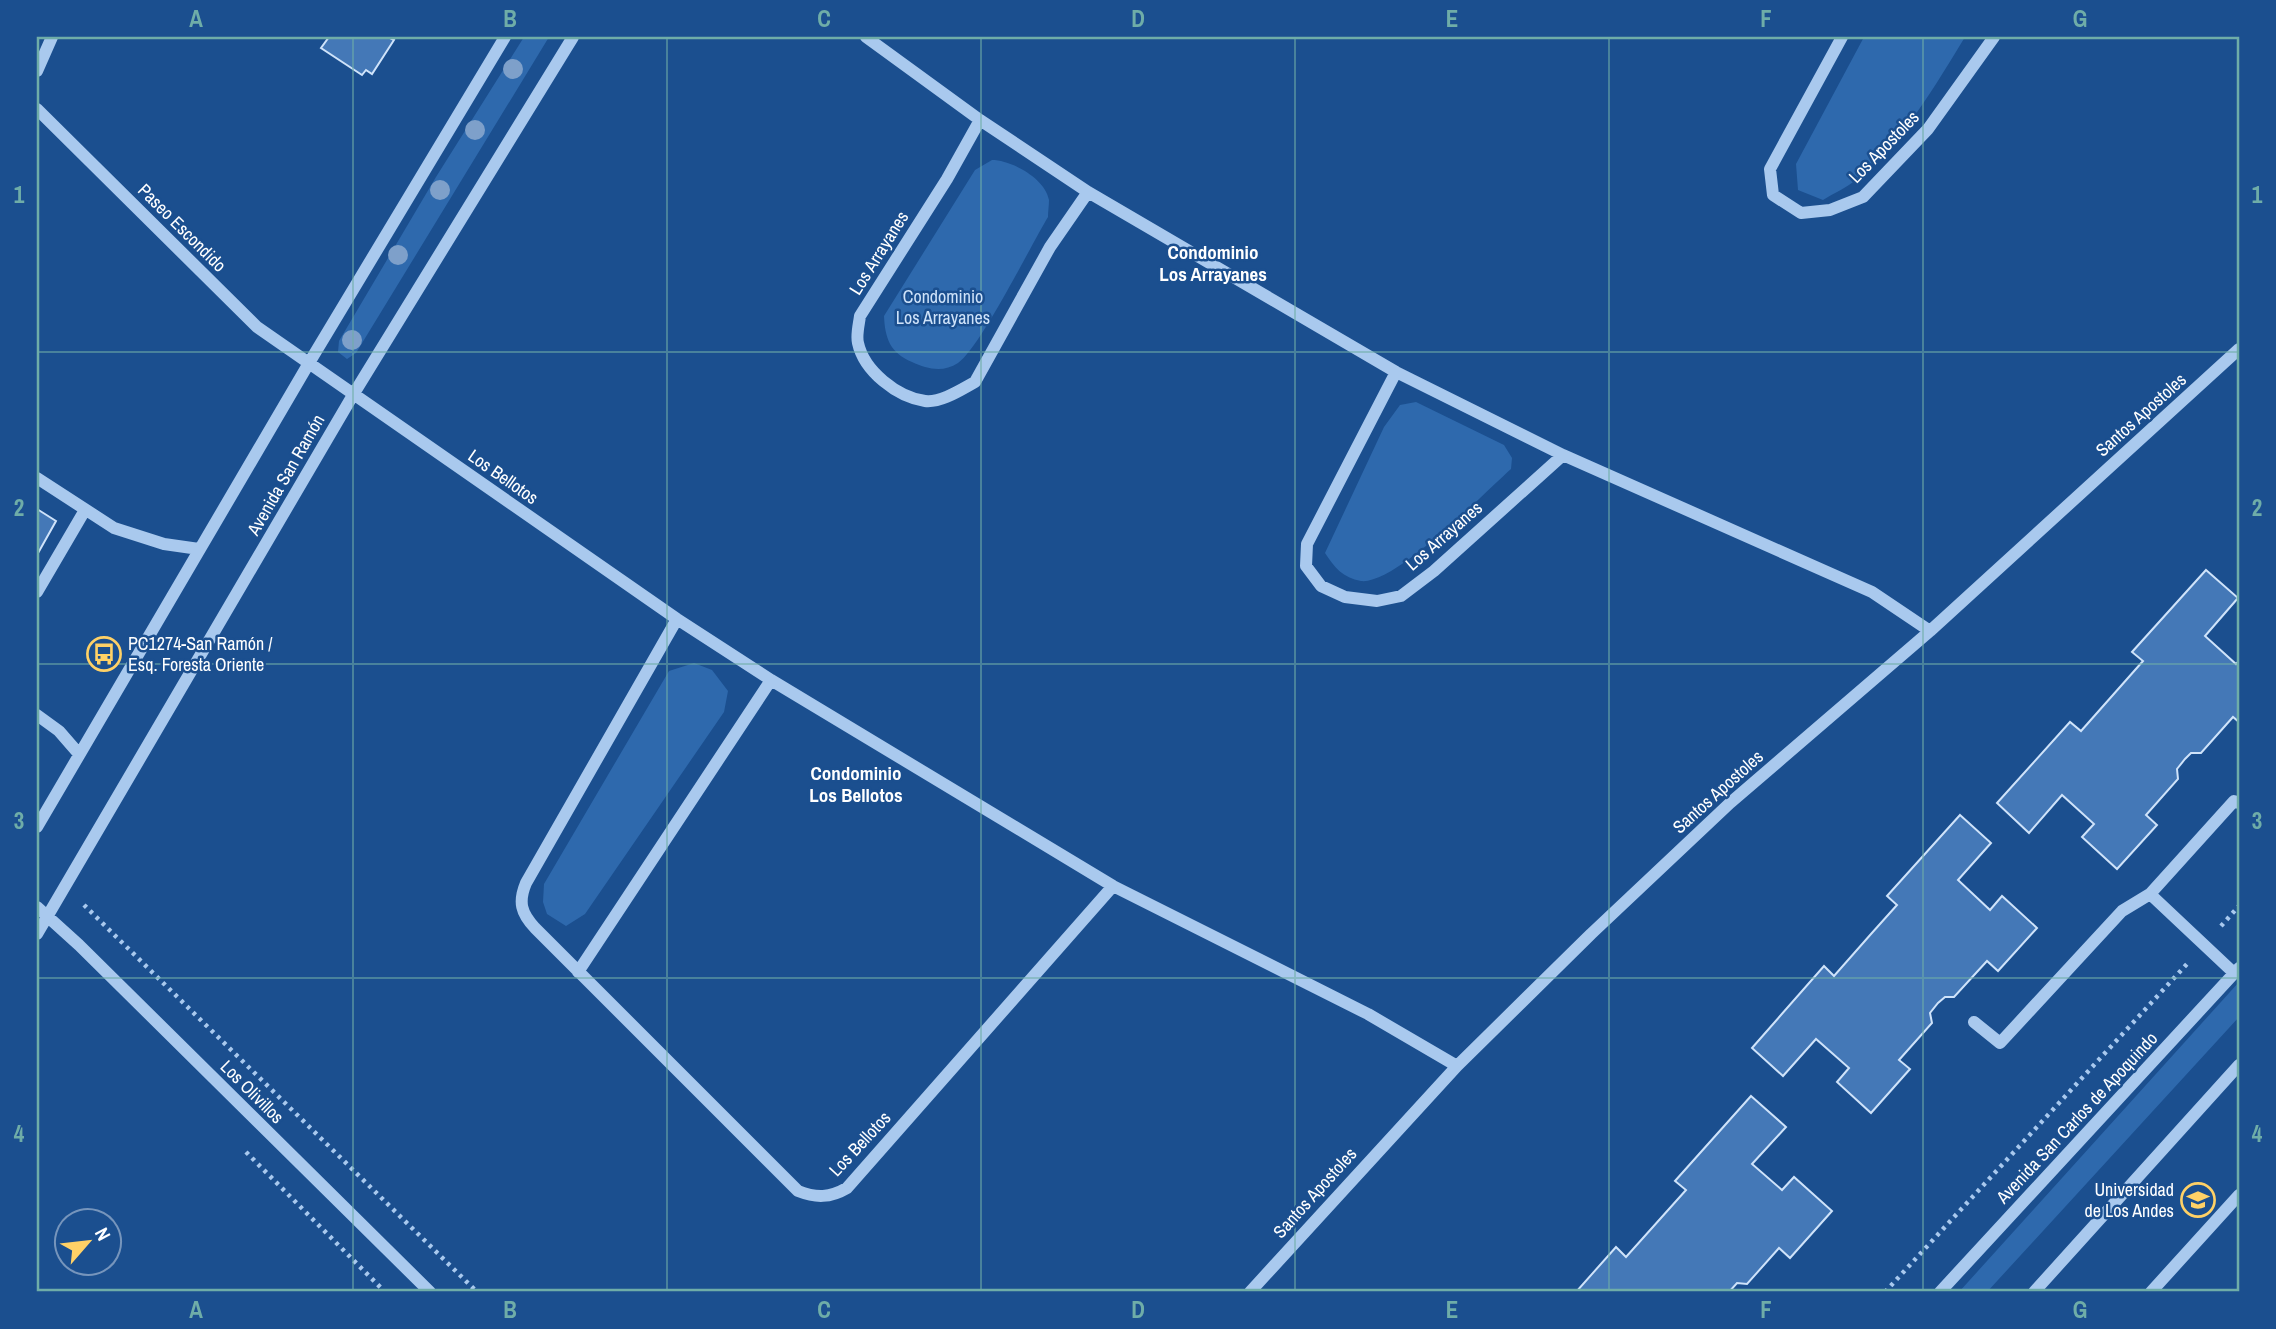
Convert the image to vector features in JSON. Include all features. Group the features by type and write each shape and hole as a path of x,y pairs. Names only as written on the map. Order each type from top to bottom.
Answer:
{"street":[{"path":"37,71 52,37"},
{"name":"Avenida San Ramón","path":"37,827 309,363 505,37"},
{"name":"Avenida San Ramón","path":"37,934 353,395 573,37"},
{"path":"866,37 980,120 1088,192 1396,372 1563,455 1872,592 1930,631"},
{"name":"Los Apostoles","path":"1842,37 1770,169 1773,195 1801,213 1830,210 1863,198 1928,129 1994,37"},
{"name":"Paseo Escondido","path":"37,109 257,327 309,363"},
{"name":"Los Arrayanes","path":"980,120 947,179 860,316 857,341 864,362 897,391 927,401 957,392 975,382 1050,247 1088,192"},
{"name":"Santos Apostoles","path":"1250,1292 1457,1066 1600,925 1730,803 1930,631 2239,349"},
{"name":"Los Bellotos","path":"309,363 677,619 771,680 1113,886 1368,1014 1457,1066"},
{"name":"Los Arrayanes","path":"1396,372 1307,544 1306,566 1321,586 1345,597 1377,601 1401,596 1434,571 1563,455"},
{"path":"37,478 114,528 163,544 199,549"},
{"path":"37,592 85,510"},
{"name":"Los Bellotos","path":"677,619 523,890 521,904 524,916 790,1184 808,1195 828,1196 837,1194 854,1181 1113,886"},
{"path":"578,972 771,680"},
{"path":"37,715 79,754"},
{"path":"1974,1022 2000,1043 2122,911 2150,894 2234,801 2239,803"},
{"path":"2150,894 2204,944 2237,970"},
{"name":"Los Olivillos","path":"37,907 430,1292"},
{"name":"Avenida San Carlos de Apoquindo","path":"1940,1292 2237,970"},
{"path":"2034,1292 2239,1065"},
{"path":"2151,1292 2239,1195"}],"path":[{"path":"66,888 477,1292"},
{"path":"1885,1292 2239,906"}],"green space":[{"path":"524,37 549,37 356,353 347,359 338,352 339,341 436,177"},
{"path":"1864,37 1965,37 1916,113 1888,149 1856,180 1823,200 1798,190 1796,164"},
{"name":"Condominio Los Arrayanes","path":"992,160 1017,167 1041,184 1049,200 1048,217 992,318 967,354 958,363 947,368 923,367 898,354 890,344 884,316 975,170"},
{"path":"1416,402 1504,445 1512,458 1511,469 1439,536 1395,569 1376,578 1355,580 1340,571 1325,553 1384,427 1400,405"},
{"path":"694,663 712,670 728,691 724,712 585,914 566,926 547,914 543,902 544,884 669,671"},
{"path":"2239,982 2239,1017 1987,1292 1959,1292"}],"building":[{"path":"329,37 388,37 394,40 372,74 366,70 362,75 321,48"},
{"path":"37,509 56,521 37,555"},
{"path":"2206,570 2238,598 2205,636 2236,664 2239,661 2239,722 2233,717 2201,753 2191,753 2185,759 2177,769 2178,779 2146,815 2157,825 2117,869 2082,837 2094,824 2062,795 2029,833 1997,803 2070,722 2081,731 2143,661 2132,652"},
{"path":"1960,815 1991,843 1958,880 1990,910 2002,896 2037,928 1998,971 1987,961 1954,997 1945,997 1938,1003 1930,1013 1932,1023 1899,1060 1910,1069 1871,1113 1837,1082 1849,1068 1816,1039 1783,1076 1752,1048 1824,966 1834,976 1897,905 1887,896"},
{"path":"1751,1096 1786,1127 1752,1164 1782,1190 1794,1177 1832,1211 1790,1258 1779,1248 1747,1284 1737,1283 1729,1292 1576,1292 1616,1247 1626,1257 1686,1190 1675,1181"}],"place":[{"name":"PC1274-San Ramón / Esq. Foresta Oriente","path":"104,654"},
{"name":"Universidad de Los Andes","path":"2198,1200"}],"district":[{"name":"Condominio Los Arrayanes","path":"1213,263"},
{"name":"Condominio Los Bellotos","path":"856,784"}]}
